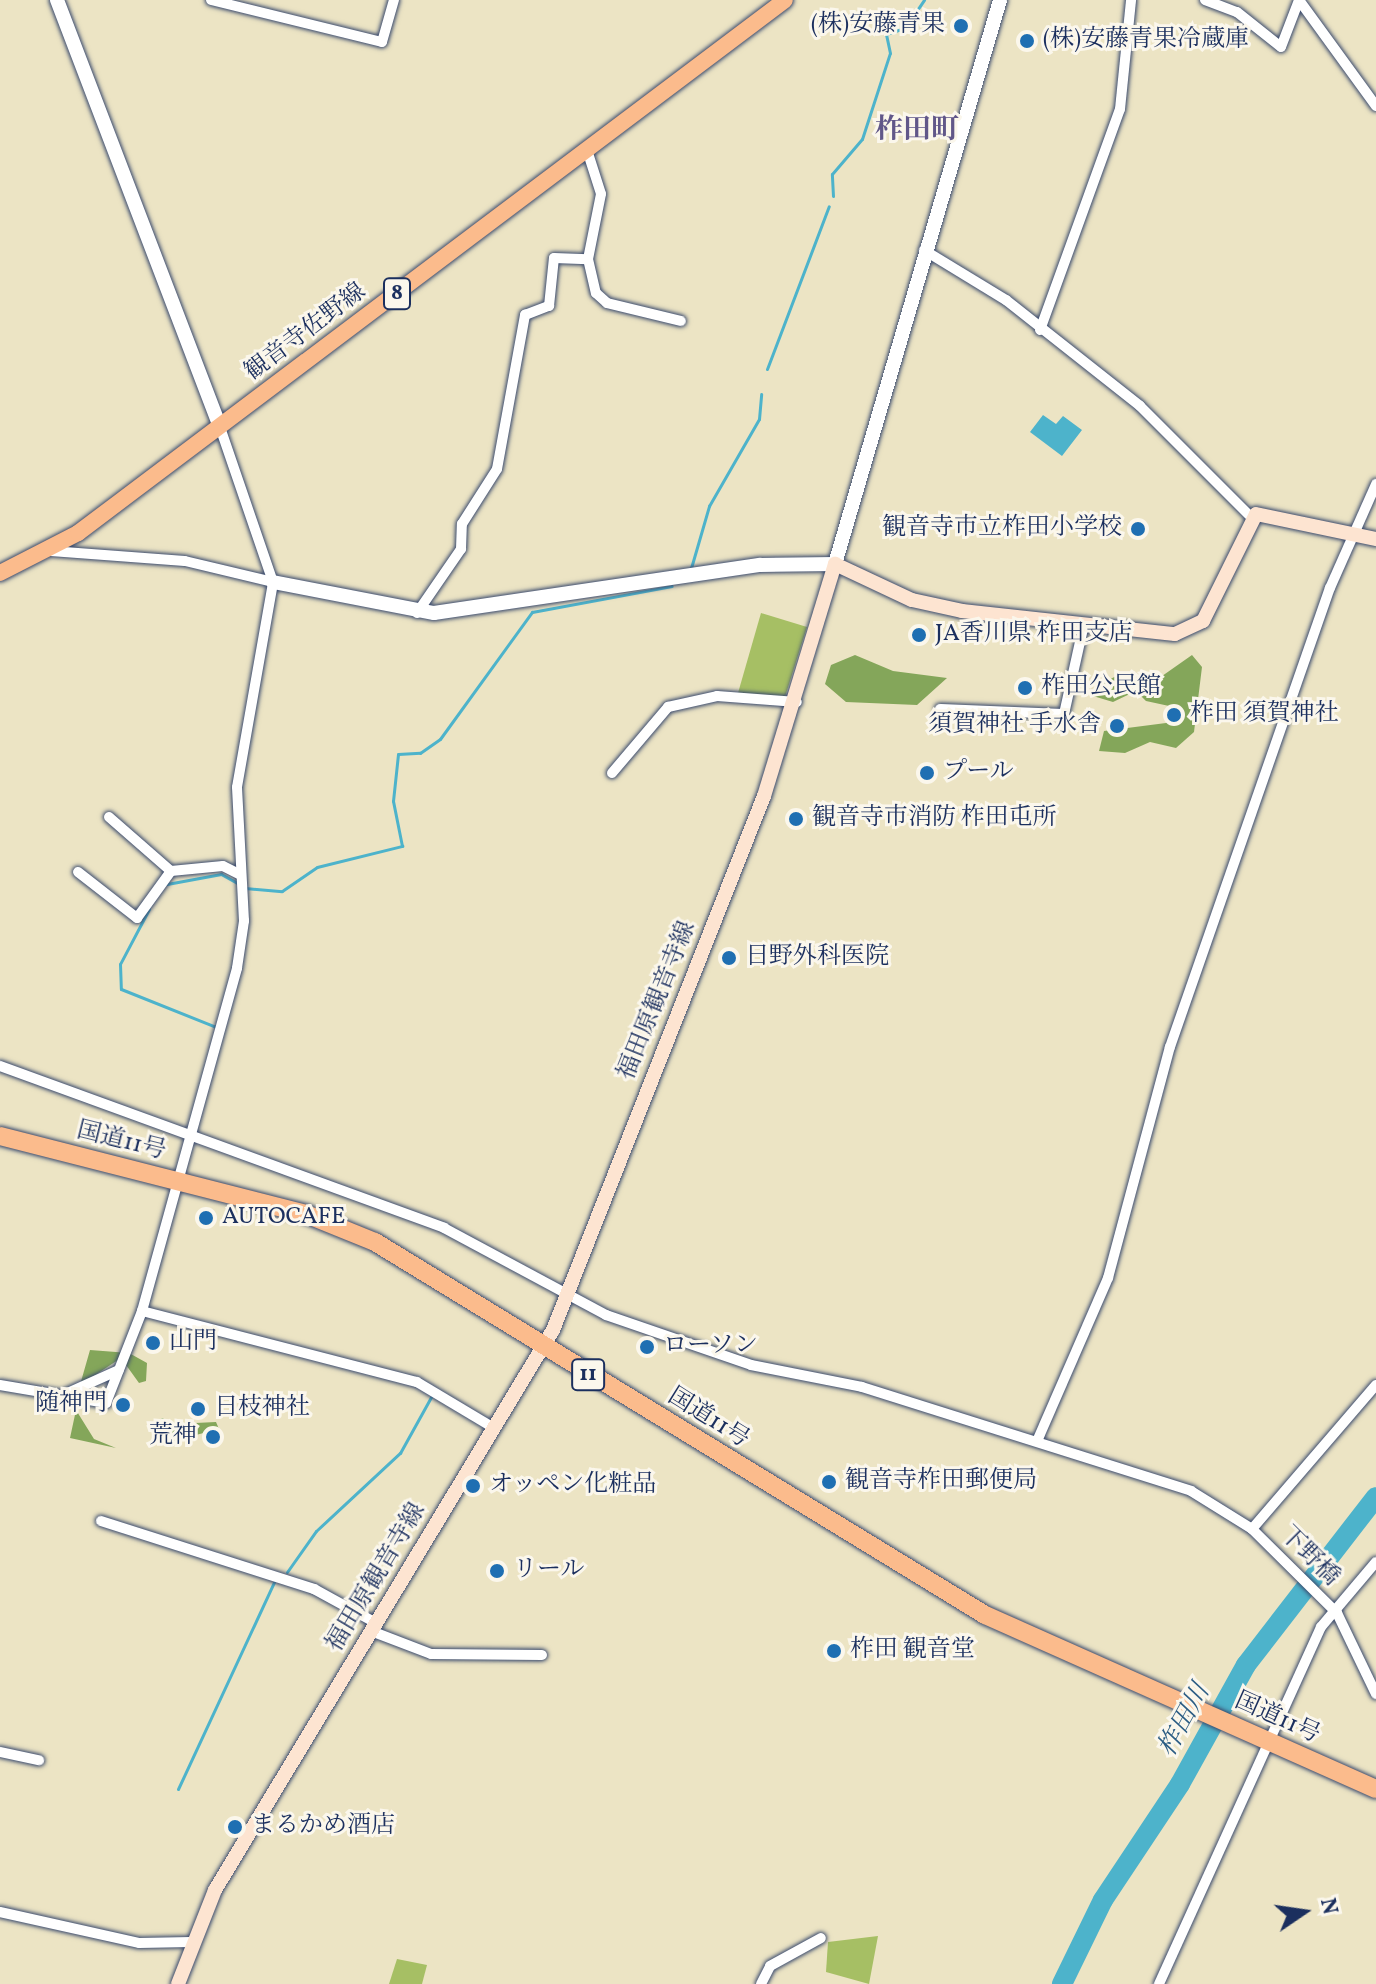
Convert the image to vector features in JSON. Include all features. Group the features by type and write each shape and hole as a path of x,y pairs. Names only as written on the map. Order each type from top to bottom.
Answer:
{"highway":[{"name":"国道11号","path":"0,1136 306,1214 375,1242 542,1348 985,1615 1376,1789"}],"main road":[{"name":"観音寺佐野線","path":"0,573 51,551 220,427 780,2"},
{"path":"835,564 912,600 1084,624 1194,631 1214,606 1252,518 1262,513 1352,531 1376,539"},
{"name":"福田原観音寺線","path":"178,1984 191,1942 374,1627 542,1348 567,1298 797,702 835,564"}],"street":[{"path":"0,1385 106,1403 142,1311 187,1136 237,968 241,875 237,787 273,582 220,427 57,0"},
{"path":"211,0 382,42 394,0"},
{"path":"51,551 185,561 417,613 760,565 835,564 922,249 1000,0"},
{"path":"1040,330 1120,109 1131,0"},
{"path":"1205,0 1237,12 1281,47 1299,0 1376,106"},
{"path":"587,150 601,194 588,259 589,279 607,303 681,321"},
{"path":"922,249 1040,330 1140,406 1221,495 1252,518"},
{"path":"417,613 461,549 462,524 497,469 525,315 549,306 554,258 588,259"},
{"path":"1038,1439 1108,1278 1170,1047 1352,531 1376,484"},
{"path":"940,709 1064,714 1084,624"},
{"path":"612,773 668,707 717,696 797,702"},
{"path":"109,817 171,871 223,866 241,875"},
{"path":"78,872 137,918 171,871"},
{"name":"下野橋","path":"0,1066 444,1228 567,1298 751,1365 862,1387 1038,1439 1191,1491 1252,1529 1337,1613 1376,1694"},
{"path":"142,1311 417,1382 494,1428"},
{"path":"57,1396 84,1391 119,1370"},
{"path":"1252,1529 1376,1385"},
{"path":"101,1521 314,1589 374,1627 431,1654 542,1655"},
{"path":"1159,1984 1321,1627 1337,1613 1376,1562"},
{"path":"0,1752 39,1760"},
{"path":"0,1912 139,1943 191,1942"},
{"path":"761,1984 770,1966 821,1938"}],"green space":[{"path":"761,613 807,627 785,697 738,693"},
{"path":"855,655 893,671 947,678 917,705 846,702 825,684 831,665"},
{"path":"1192,655 1202,667 1194,732 1176,748 1150,742 1125,753 1099,751 1104,731 1166,723 1183,709 1146,701 1136,691 1113,702 1093,696 1101,684 1120,674 1145,688"},
{"path":"90,1350 129,1353 147,1363 146,1381 139,1383 121,1358 80,1385"},
{"path":"76,1410 94,1439 116,1448 70,1438"},
{"path":"162,1418 175,1424 216,1422 219,1429 161,1444 154,1425"},
{"path":"878,1936 869,1984 826,1972 828,1942"},
{"path":"397,1959 427,1965 422,1984 389,1984"}],"water":[{"path":"1043,415 1056,424 1063,416 1082,430 1062,456 1030,432"}],"waterway":[{"path":"833,196 832,174 862,139 890,53 886,34 905,28 924,0"},
{"path":"767,369 829,206"},
{"path":"691,568 709,506 759,419 761,394"},
{"path":"245,888 282,891 317,867 402,846 393,801 398,754 420,753 440,739 532,612 672,586"},
{"path":"167,884 221,874 239,884"},
{"path":"149,909 120,964 121,989 216,1027"},
{"path":"287,1572 316,1531 400,1453 431,1397"},
{"name":"柞田川","path":"1062,1984 1103,1900 1180,1784 1246,1665 1376,1497"},
{"path":"178,1789 274,1582"}],"place":[{"name":"(株)安藤青果","path":"961,26"},
{"name":"(株)安藤青果冷蔵庫","path":"1027,41"},
{"name":"観音寺市立柞田小学校","path":"1138,529"},
{"name":"JA香川県 柞田支店","path":"919,635"},
{"name":"柞田公民館","path":"1025,688"},
{"name":"柞田 須賀神社","path":"1174,715"},
{"name":"須賀神社 手水舎","path":"1117,726"},
{"name":"プール","path":"927,773"},
{"name":"観音寺市消防 柞田屯所","path":"796,819"},
{"name":"日野外科医院","path":"729,958"},
{"name":"AUTOCAFE","path":"206,1218"},
{"name":"山門","path":"153,1343"},
{"name":"ローソン","path":"647,1347"},
{"name":"随神門","path":"123,1405"},
{"name":"日枝神社","path":"198,1409"},
{"name":"荒神","path":"213,1437"},
{"name":"観音寺柞田郵便局","path":"829,1482"},
{"name":"オッペン化粧品","path":"473,1486"},
{"name":"リール","path":"497,1571"},
{"name":"柞田 観音堂","path":"834,1651"},
{"name":"まるかめ酒店","path":"235,1827"}],"district":[{"name":"柞田町","path":"917,131"}]}
